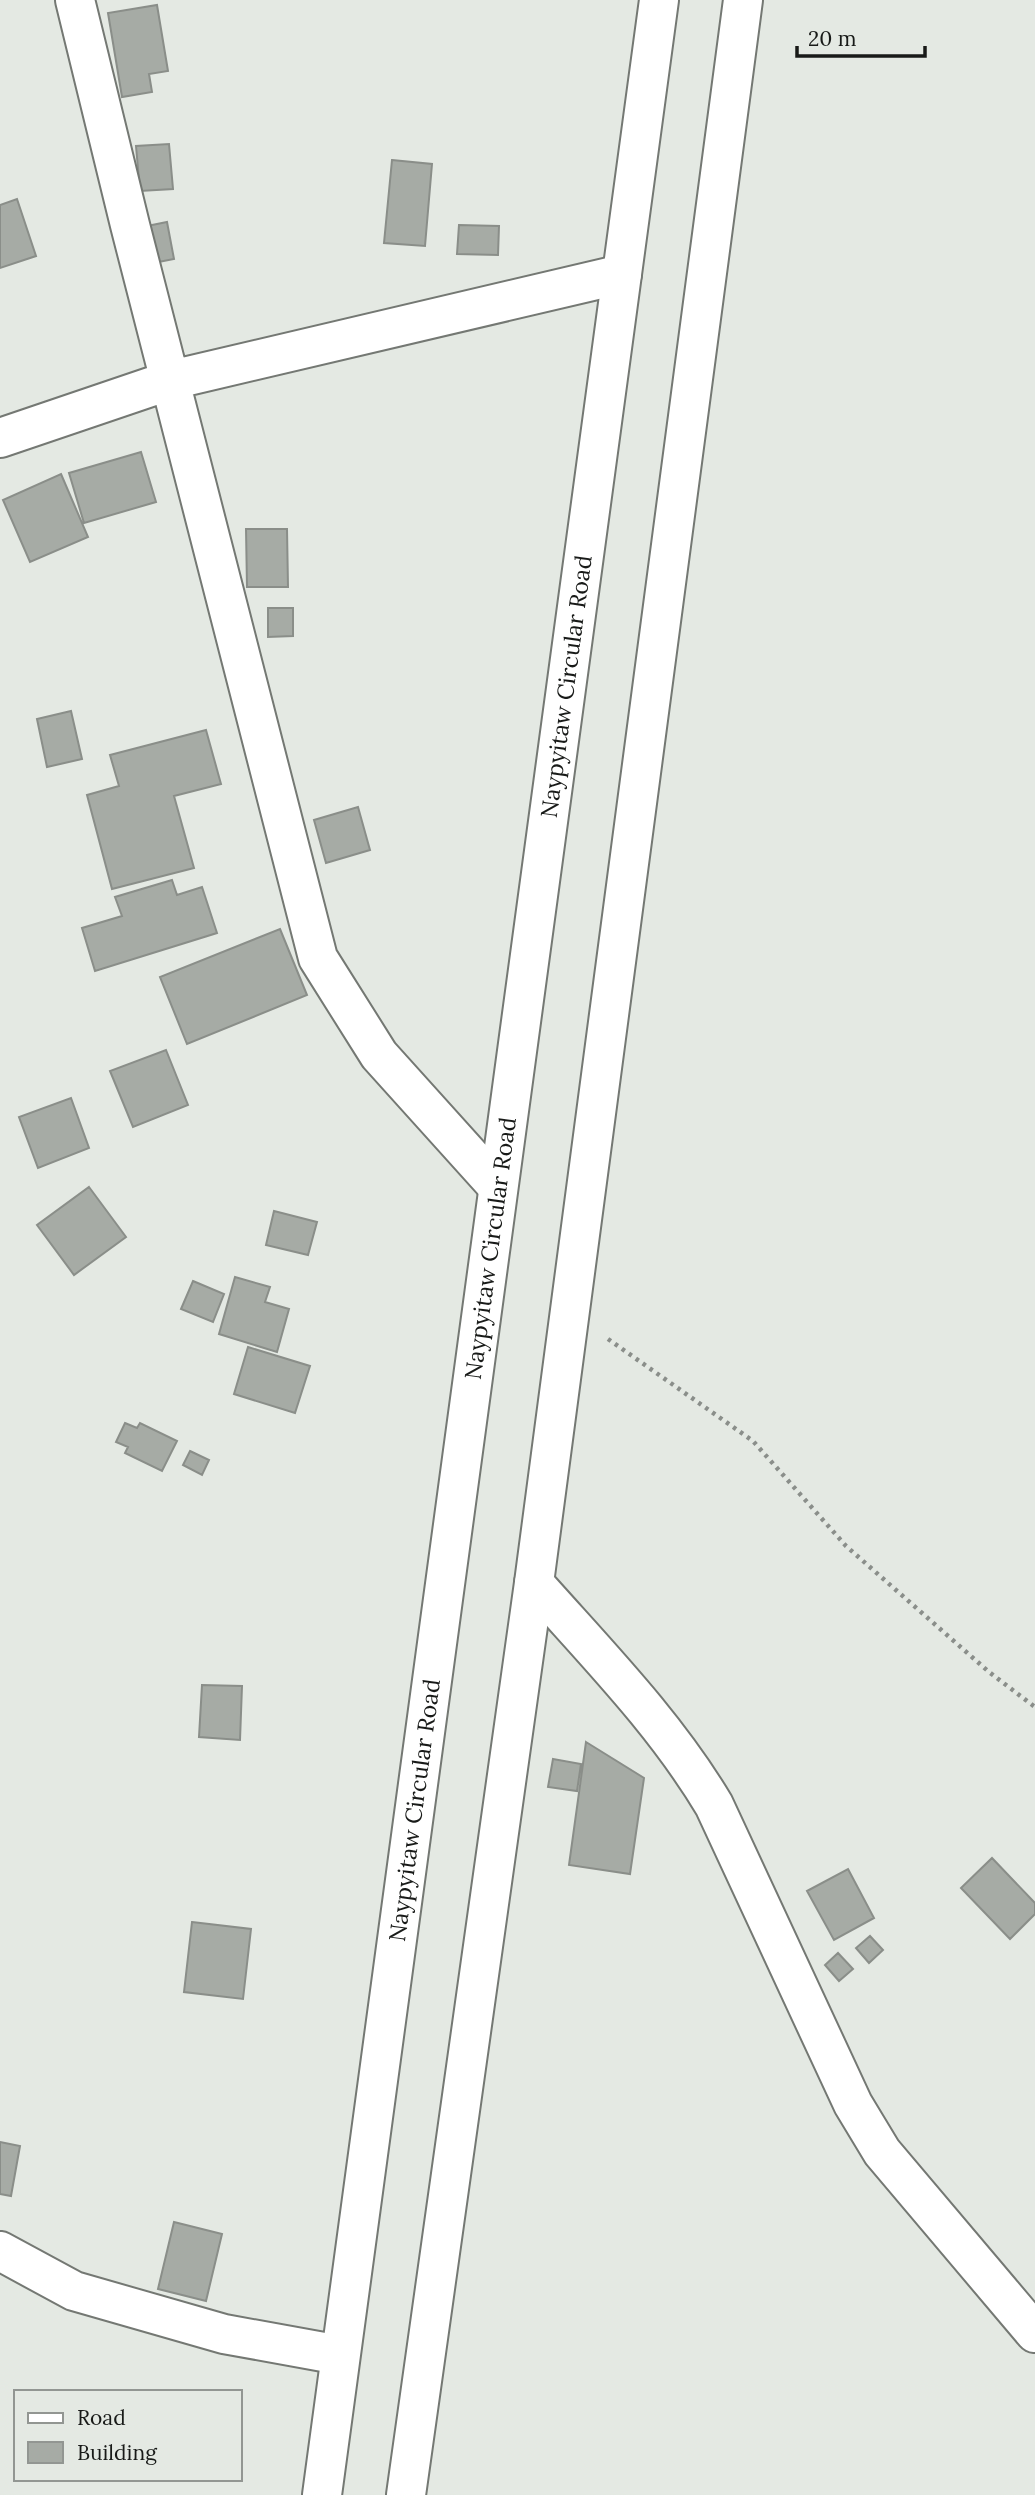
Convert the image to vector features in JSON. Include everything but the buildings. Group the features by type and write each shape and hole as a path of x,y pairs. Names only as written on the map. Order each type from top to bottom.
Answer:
{"main road":[{"path":"75,0 318,958 379,1055 498,1187"},
{"name":"Naypyitaw Circular Road","path":"322,2495 659,0"},
{"path":"406,2495 534,1583 743,0"},
{"path":"0,438 171,380 622,274"},
{"path":"534,1583 650,1714 690,1765 714,1805 853,2105 882,2152 1035,2333"},
{"path":"0,2251 74,2291 224,2334 340,2355"}],"path":[{"path":"570,1313 753,1441 846,1546 989,1672 1035,1707"}]}
